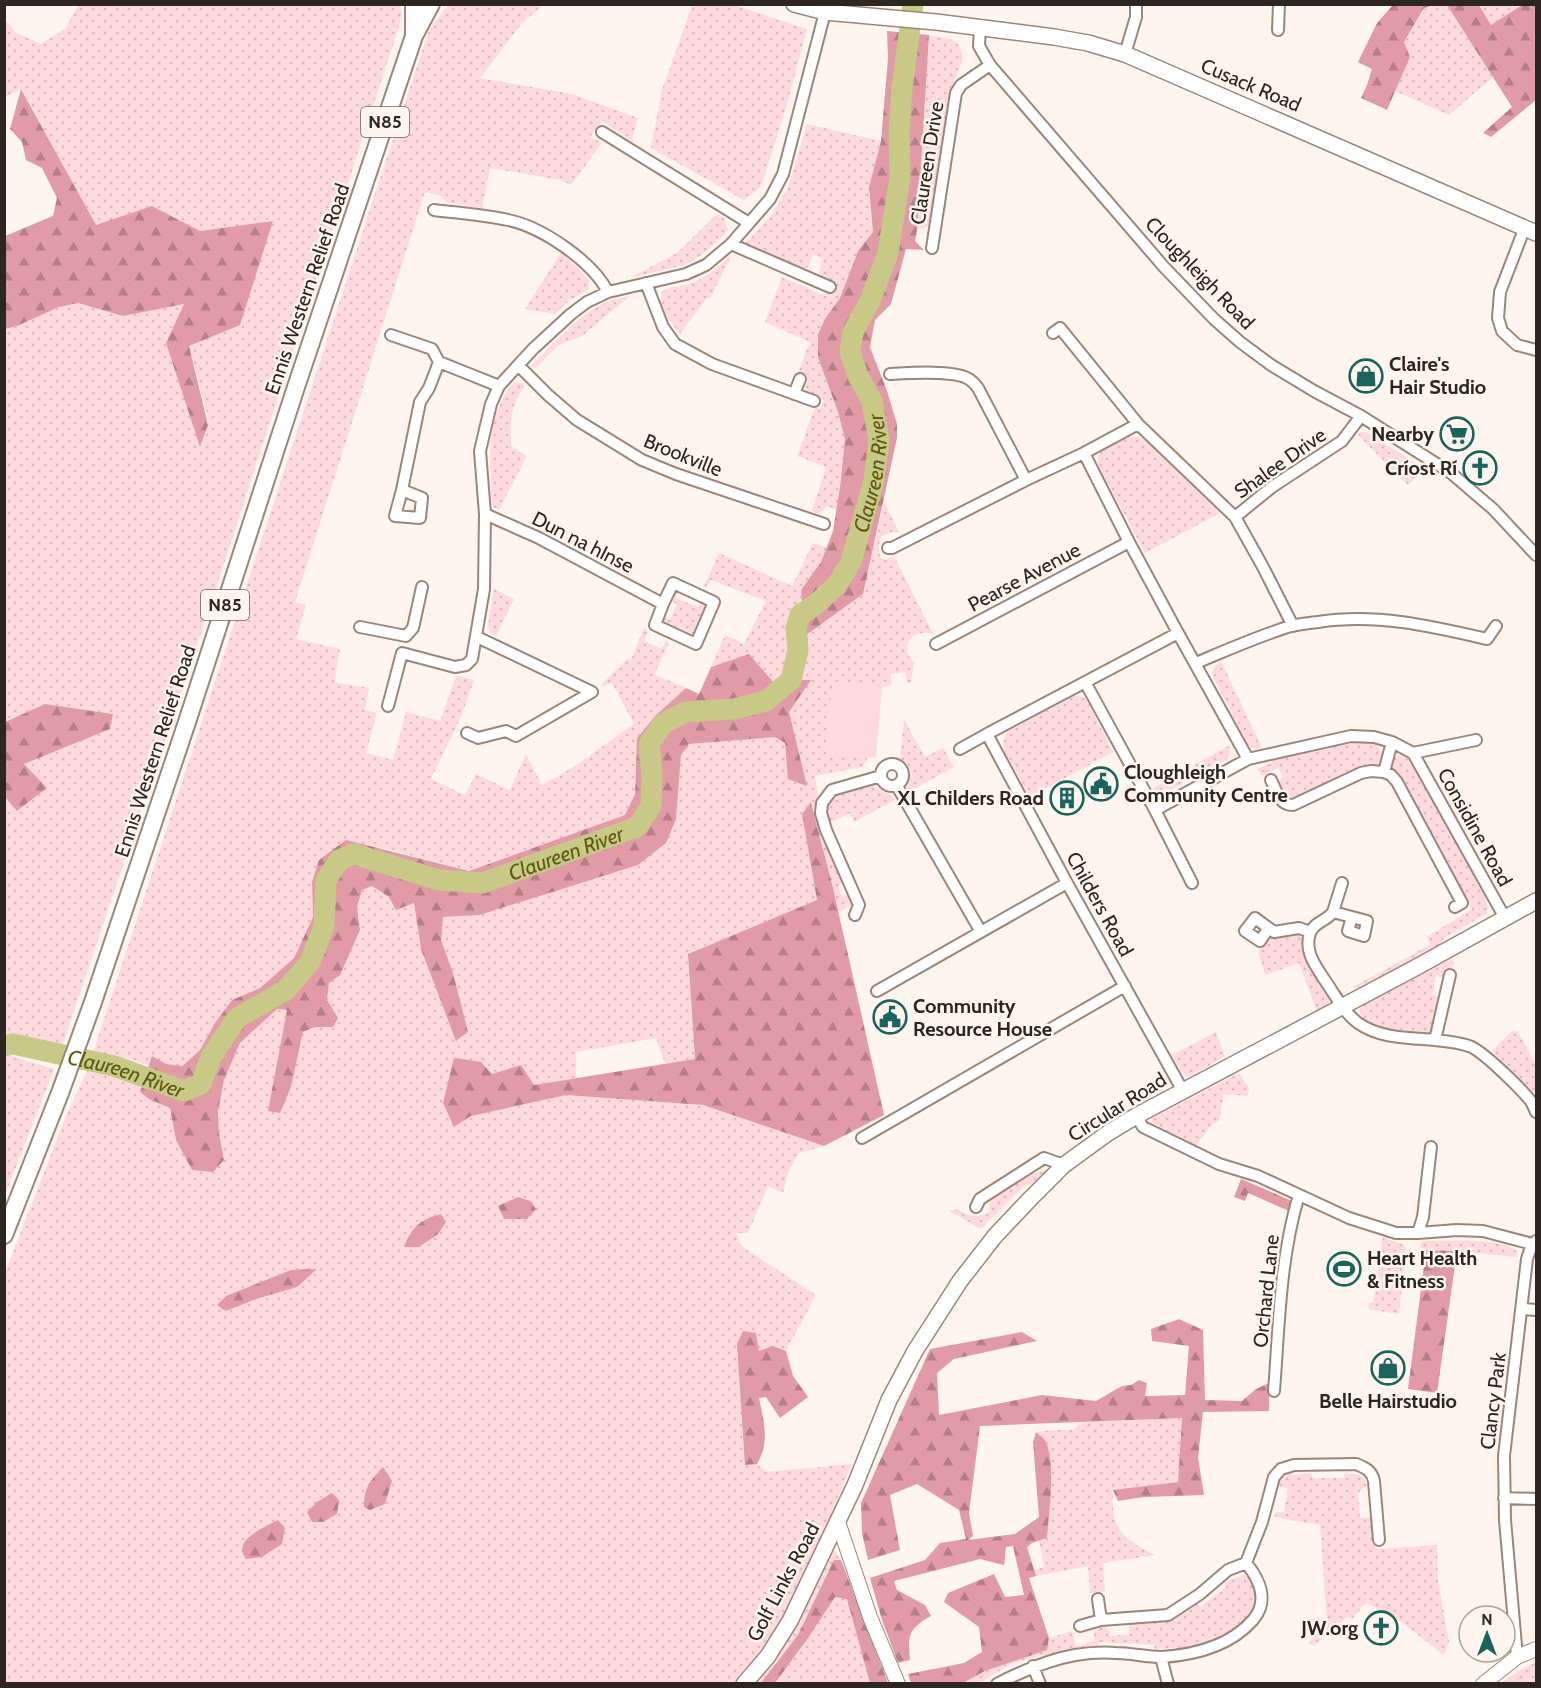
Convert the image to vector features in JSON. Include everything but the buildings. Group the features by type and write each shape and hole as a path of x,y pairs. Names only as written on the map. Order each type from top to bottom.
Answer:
{"main road":[{"name":"Ennis Western Relief Road","path":"414,4 414,36"},
{"name":"Ennis Western Relief Road","path":"4,1236 93,1002 188,722 296,387 414,36 431,4"},
{"name":"Cusack Road","path":"794,4 825,12 851,10 890,19 980,27 1077,41 1125,54 1531,230"},
{"name":"Circular Road","path":"838,1522 889,1400 915,1351 960,1281 995,1236 1064,1165 1136,1116 1423,964 1536,901"},
{"name":"Golf Links Road","path":"744,1683 768,1656 790,1621 838,1522"}],"street":[{"path":"1125,54 1136,17 1136,4"},
{"path":"402,653 455,667 466,665 472,659 484,589 485,514 480,451 491,404 499,386 533,349 587,302 608,292 686,274 706,265 731,244 770,199 783,174 825,12"},
{"path":"1275,12 1278,30"},
{"name":"Cloughleigh Road","path":"980,27 979,46 990,65 1164,267 1214,318 1240,342 1271,364 1314,391 1361,416 1451,473 1493,509 1536,555"},
{"name":"Claureen Drive","path":"932,248 956,93 962,85 990,65"},
{"path":"602,132 749,223"},
{"path":"434,210 509,220 531,228 574,253 591,269 608,292"},
{"path":"1531,230 1500,292 1498,318 1502,331 1517,345 1536,350"},
{"path":"731,244 830,287"},
{"path":"646,283 663,327 675,344 712,364 814,401"},
{"name":"Shalee Drive","path":"1053,333 1060,328 1138,424 1234,517 1272,487 1342,441 1361,416"},
{"path":"391,335 432,349 439,362 499,386"},
{"path":"402,490 420,402 429,388 439,362"},
{"name":"Brookville","path":"519,366 577,420 642,460 676,474 824,524"},
{"path":"890,374 930,373 969,379 978,388 1026,480"},
{"path":"794,394 800,379"},
{"path":"888,548 1084,453 1138,424"},
{"path":"1084,453 1129,542 1248,759"},
{"name":"Dun na hInse","path":"485,514 539,538 663,604"},
{"path":"1234,517 1293,626"},
{"name":"Pearse Avenue","path":"936,644 1129,542"},
{"path":"673,583 714,602 696,644 655,624 663,604 673,583"},
{"path":"388,706 406,636 413,628 422,587"},
{"path":"1196,663 1293,626 1333,620 1368,618 1428,626 1487,639 1496,626"},
{"path":"360,627 406,636"},
{"path":"960,749 1178,633"},
{"path":"467,733 478,738 506,731 516,736 592,692 477,637"},
{"path":"1085,682 1192,883"},
{"name":"Childers Road","path":"987,734 1183,1091"},
{"path":"1155,810 1248,759 1351,736 1374,737 1392,742 1413,753"},
{"name":"Considine Road","path":"1476,740 1413,753 1505,918"},
{"path":"1384,772 1392,742"},
{"path":"886,765 898,765 903,770 902,782 897,786 888,786 883,782 882,770 886,765"},
{"path":"1271,780 1282,802 1286,805 1293,805 1361,772 1384,772 1391,776 1397,782 1462,903 1455,907"},
{"path":"855,915 859,905 826,830 821,813 822,803 832,790 881,776"},
{"path":"897,786 981,932"},
{"path":"877,991 1067,883"},
{"path":"1342,883 1333,912 1310,932 1308,945 1310,956 1342,1006 1356,1022 1380,1034 1469,1046 1483,1053 1531,1101 1536,1112"},
{"path":"1333,912 1352,917"},
{"path":"1268,929 1274,932 1299,928 1310,932"},
{"path":"1435,1040 1450,975"},
{"path":"862,1138 1125,986"},
{"path":"1136,1116 1143,1127 1218,1164 1258,1176 1349,1218 1396,1233 1483,1231 1536,1243"},
{"path":"1418,1233 1423,1216 1431,1147"},
{"path":"976,1207 980,1199 1044,1158 1064,1165"},
{"name":"Orchard Lane","path":"1274,1390 1282,1287 1292,1219 1299,1195"},
{"name":"Clancy Park","path":"1513,1604 1504,1498 1504,1456 1527,1259 1536,1243"},
{"path":"1522,1309 1536,1310"},
{"path":"1080,1626 1101,1620 1168,1615 1200,1594 1228,1570 1246,1563 1262,1521 1274,1478 1281,1469 1294,1465 1356,1464 1372,1474 1380,1540"},
{"path":"1504,1498 1536,1499"},
{"name":"Golf Links Road","path":"838,1522 870,1617 898,1683"},
{"path":"997,1683 1033,1666 1074,1655 1116,1653 1161,1657 1211,1648 1229,1640 1245,1629 1257,1615 1261,1600 1260,1583 1246,1563"},
{"path":"1098,1599 1101,1620"},
{"path":"1517,1657 1536,1649"},
{"path":"1161,1657 1168,1683"},
{"path":"1483,1683 1508,1664"},
{"path":"1033,1666 1040,1683"}],"shaded area":[{"path":"400,4 402,17 220,576 62,1047 26,1036 5,1035 5,797 18,811 47,788 23,764 110,729 113,714 45,704 5,722 5,329 59,307 78,303 123,316 184,304 166,343 201,446 209,421 189,346 273,221 200,231 152,206 96,226 22,89 5,97 4,18 15,32 41,44 66,28 78,5"},
{"path":"448,5 543,5 522,23 480,78 572,94 638,118 632,141 602,121 590,137 602,143 571,185 561,180 490,168 482,208 448,203 439,195 425,192 295,602 306,605 296,639 340,649 334,682 369,688 365,710 377,713 366,753 393,760 406,712 440,721 456,676 474,680 461,717 431,779 465,795 476,774 510,790 526,754 542,785 575,766 634,724 612,683 601,685 628,658 631,660 644,628 648,632 644,641 662,649 666,640 669,644 654,674 686,688 656,715 637,738 635,794 625,815 469,871 379,847 312,882 313,917 294,958 260,988 232,1000 215,1023 200,1050 181,1066 166,1064 152,1057 149,1066 121,1057 93,1053 422,51 430,28"},
{"path":"692,5 734,5 807,29 787,105 761,187 744,200 651,148 662,90"},
{"path":"1447,5 1493,77 1449,115 1395,91 1410,57 1404,42 1425,8"},
{"path":"1479,5 1522,5 1491,25"},
{"path":"929,35 957,42 963,56 949,93 929,226 917,230"},
{"path":"807,124 881,141 869,187 873,232 858,251 840,298 825,319 818,334 845,439 837,510 827,506 820,514 812,511 826,467 797,456 815,407 820,409 824,400 807,394 805,384 808,375 798,372 810,342 765,322 782,277 825,296 828,293 832,294 837,285 823,279 819,273 822,258 813,254 809,266 799,269 744,245 771,215 788,188"},
{"path":"717,214 724,218 728,230 702,254 684,265 630,278 677,253"},
{"path":"561,253 589,281 588,290 569,301 555,314 525,309"},
{"path":"732,254 710,299 707,298 680,334 663,309 662,292 701,279"},
{"path":"630,296 582,336 559,345 534,369 531,366 587,313 607,302"},
{"path":"514,382 525,386 514,408 511,421 511,446 527,456 499,510 493,507 492,503 491,440 498,410"},
{"path":"1366,432 1425,469 1408,485 1358,435"},
{"path":"1129,437 1139,437 1146,441 1220,513 1145,553 1097,461 1101,451"},
{"path":"884,502 899,532 882,536 879,547 881,558 885,560 894,556 933,634 925,633 914,636 907,645 909,657 914,663 911,682 907,683 905,672 890,674 892,685 882,687 833,682 826,753 867,757 867,761 862,767 815,776 818,796 814,812 812,803 802,814 817,900 688,954 695,1059 665,1064 656,1038 576,1052 576,1078 533,1085 492,1074 481,1062 454,1127 471,1116 566,1095 703,1105 824,1146 799,1153 788,1172 783,1193 768,1186 748,1233 736,1233 741,1246 816,1295 786,1351 793,1376 766,1397 759,1398 757,1464 766,1472 852,1464 823,1533 841,1560 888,1683 5,1683 4,1275 66,1116 88,1069 141,1086 140,1092 149,1099 170,1107 176,1140 224,1160 218,1112 224,1080 240,1043 277,1009 287,1010 283,1035 291,1087 303,1032 315,1027 333,1027 327,1000 329,983 360,930 357,907 362,890 372,886 389,897 414,902 421,949 453,973 440,939 442,917 479,915 676,819 681,755 689,744 775,736 785,743 788,779 791,680 775,684 749,654 711,667 725,635 744,644 766,601 711,580 706,588 704,586 719,553 792,586 813,543 827,548 821,562 801,590 806,636 863,594"},
{"path":"494,589 514,599 496,636 490,633 488,625"},
{"path":"675,590 679,590 676,598 698,607 702,600 707,603 693,634 662,621 662,617 670,620 677,604 669,600"},
{"path":"1221,661 1262,748 1256,749 1248,745 1213,677 1214,668"},
{"path":"833,682 882,687 876,758 826,753"},
{"path":"1074,696 1086,699 1113,752 1030,797 1004,750 1005,738 1009,731"},
{"path":"904,720 925,757 943,748 954,767 909,792 907,787 911,772 907,764 900,761"},
{"path":"1363,741 1378,745 1382,755 1378,763 1341,774 1296,800 1286,798 1282,793 1278,783 1283,776 1278,768 1265,775 1261,775 1257,769 1271,763 1271,759"},
{"path":"1230,745 1230,755 1226,760 1166,792 1157,793 1151,789"},
{"path":"1401,754 1409,759 1482,890 1488,908 1486,914 1444,938 1440,947 1354,989 1353,987 1430,945 1427,937 1472,909 1403,781 1392,769 1392,759"},
{"path":"874,785 895,800 854,822 850,813 827,824 826,813 832,798 846,791"},
{"path":"815,815 845,882 838,886 842,896 850,893 852,899 852,905 839,912"},
{"path":"1300,934 1302,937 1307,963 1329,996 1327,1006 1317,1012 1299,963 1265,975 1258,951 1268,938"},
{"path":"1452,959 1454,963 1452,968 1446,968 1444,978 1436,976 1432,995 1440,997 1429,1034 1397,1031 1374,1025 1361,1014 1360,1007"},
{"path":"1514,1031 1518,1032 1536,1064 1536,1090 1533,1093 1492,1051"},
{"path":"1216,1032 1225,1056 1191,1076 1186,1076 1172,1055"},
{"path":"4,1054 54,1069 5,1195"},
{"path":"1239,1073 1249,1088 1248,1096 1224,1094 1219,1121 1212,1124 1196,1146 1151,1122 1153,1118"},
{"path":"1048,1169 1032,1184 1025,1185 981,1229 949,1211 956,1209 972,1216 989,1212 991,1198 1033,1174"},
{"path":"1383,1237 1402,1244 1406,1248 1399,1314 1368,1309 1369,1303 1373,1303"},
{"path":"1422,1241 1487,1242 1511,1247 1518,1252 1517,1257 1419,1250"},
{"path":"1183,1418 1178,1482 1113,1490 1113,1512 1119,1529 1135,1544 1155,1555 1103,1563 1105,1592 1090,1593 1088,1566 1036,1576 1034,1570 1044,1567 1039,1541 1047,1538 1051,1463 1046,1442 1036,1432 1073,1430 1082,1422"},
{"path":"1289,1473 1293,1475 1311,1473 1313,1478 1344,1478 1344,1474 1361,1476 1367,1485 1358,1493 1360,1518 1372,1517 1375,1549 1437,1545 1438,1580 1449,1642 1444,1655 1401,1622 1366,1603 1352,1619 1347,1617 1314,1646 1308,1643 1327,1623 1320,1525 1274,1517 1276,1512 1284,1512 1288,1488 1276,1486 1279,1480"},
{"path":"1244,1575 1248,1576 1254,1589 1256,1603 1254,1608 1239,1625 1208,1643 1154,1649 1155,1645 1100,1642 1098,1647 1039,1656 1011,1664 980,1683 963,1684 985,1671 1047,1650 1049,1638 1072,1631 1076,1647 1095,1640 1093,1631 1103,1626 1108,1629 1110,1636 1129,1634 1129,1624 1166,1621 1178,1617 1197,1604 1200,1607 1226,1587 1224,1582"},
{"path":"1536,1662 1536,1683 1501,1683 1522,1669"}],"green space":[{"path":"1393,5 1434,5 1424,8 1404,42 1410,57 1387,110 1361,98 1372,69 1358,62 1377,23"},
{"path":"1447,5 1479,5 1491,25 1522,5 1536,5 1536,100 1491,137 1483,133 1512,107"},
{"path":"887,31 929,35 915,241 924,250 906,249 891,304 875,320 870,347 897,424 897,438 863,594 805,636 801,590 821,562 833,531 845,439 818,357 818,334 825,319 840,298 858,251 873,232 869,187 881,141 888,58"},
{"path":"21,89 96,225 152,206 200,231 273,221 240,325 189,346 208,425 200,447 166,343 184,304 123,316 78,303 59,307 5,329 5,236 53,216 57,198 42,168 26,160 22,142 10,129"},
{"path":"749,654 775,684 791,680 811,680 789,712 807,786 788,779 785,743 775,737 689,744 681,755 676,819 666,843 638,865 479,915 443,917 441,940 453,973 468,1032 456,1041 421,949 414,903 396,910 389,897 372,886 362,890 357,907 360,930 340,975 329,983 327,1000 338,1018 333,1027 315,1027 303,1032 291,1087 280,1113 268,1111 287,1010 277,1009 240,1043 224,1080 218,1112 224,1160 213,1172 192,1170 176,1140 170,1108 149,1099 140,1092 152,1056 166,1064 182,1066 200,1050 215,1023 232,1000 260,988 294,958 313,917 312,882 319,860 346,840 469,871 625,815 635,794 637,738 656,715 686,688 699,694 711,667"},
{"path":"45,704 113,714 110,729 24,764 47,788 17,811 5,797 5,722"},
{"path":"811,802 833,888 884,1115 824,1146 703,1105 566,1095 471,1116 454,1127 443,1103 454,1058 481,1062 492,1074 521,1065 534,1085 695,1059 688,954 817,900 802,814"},
{"path":"1241,1179 1292,1201 1289,1211 1248,1193 1245,1201 1234,1197"},
{"path":"518,1197 530,1201 536,1209 527,1219 504,1219 498,1206"},
{"path":"441,1214 446,1222 438,1234 419,1247 404,1247 410,1234 418,1225"},
{"path":"1419,1250 1457,1251 1437,1393 1408,1389 1425,1258 1418,1256"},
{"path":"317,1269 297,1287 226,1311 217,1305 226,1296 291,1270"},
{"path":"1179,1319 1203,1330 1205,1400 1242,1401 1256,1389 1269,1383 1269,1411 1203,1412 1198,1458 1204,1495 1144,1497 1118,1501 1113,1490 1178,1482 1182,1418 980,1426 969,1513 973,1536 968,1540 1015,1534 1039,1517 1033,1442 1036,1432 1045,1441 1049,1452 1051,1489 1047,1538 1027,1547 1036,1576 1029,1578 1049,1638 1047,1650 985,1671 963,1683 913,1683 910,1681 908,1674 964,1663 982,1652 979,1627 944,1602 948,1593 994,1574 1005,1597 1024,1595 1013,1546 1006,1547 1004,1565 980,1559 894,1581 897,1590 925,1605 931,1616 918,1625 911,1634 910,1660 898,1663 870,1578 925,1560 940,1543 966,1539 959,1510 917,1484 890,1495 900,1550 868,1560 862,1533 861,1503 930,1349 1022,1332 1037,1341 954,1359 937,1373 939,1415 1042,1395 1096,1401 1122,1386 1131,1385 1139,1380 1147,1383 1145,1396 1185,1395 1189,1346 1152,1341 1151,1329"},
{"path":"743,1331 756,1333 759,1351 773,1346 786,1351 793,1376 808,1397 780,1418 766,1397 759,1398 765,1432 764,1448 757,1464 745,1465 737,1344"},
{"path":"383,1467 392,1481 385,1504 370,1510 364,1507 367,1489"},
{"path":"332,1493 339,1500 337,1514 323,1522 312,1522 307,1512 317,1502"},
{"path":"278,1520 285,1528 282,1544 262,1557 246,1559 243,1546 246,1540 258,1530"},
{"path":"834,1560 841,1560 888,1683 870,1683 847,1599 835,1597 775,1683 761,1683 798,1635"}],"waterway":[{"name":"Claureen River","path":"4,1046 13,1044 114,1066 184,1091 201,1084 211,1057 237,1018 286,990 310,962 324,926 326,880 339,860 354,854 439,880 483,883 637,827 651,806 652,775 649,744 663,724 685,712 734,709 766,701 791,680 798,650 796,628 800,615 836,586 851,562 874,480 879,441 872,401 858,376 850,352 853,332 870,301 888,253 900,177 899,134 902,89 913,4"}],"place":[{"name":"Claire's Hair Studio","path":"1366,376"},
{"name":"Nearby","path":"1457,434"},
{"name":"Críost Rí","path":"1480,468"},
{"name":"Cloughleigh Community Centre","path":"1101,784"},
{"name":"XL Childers Road","path":"1067,798"},
{"name":"Community Resource House","path":"890,1017"},
{"name":"Heart Health & Fitness","path":"1344,1269"},
{"name":"Belle Hairstudio","path":"1388,1368"},
{"name":"JW.org","path":"1381,1628"}]}
